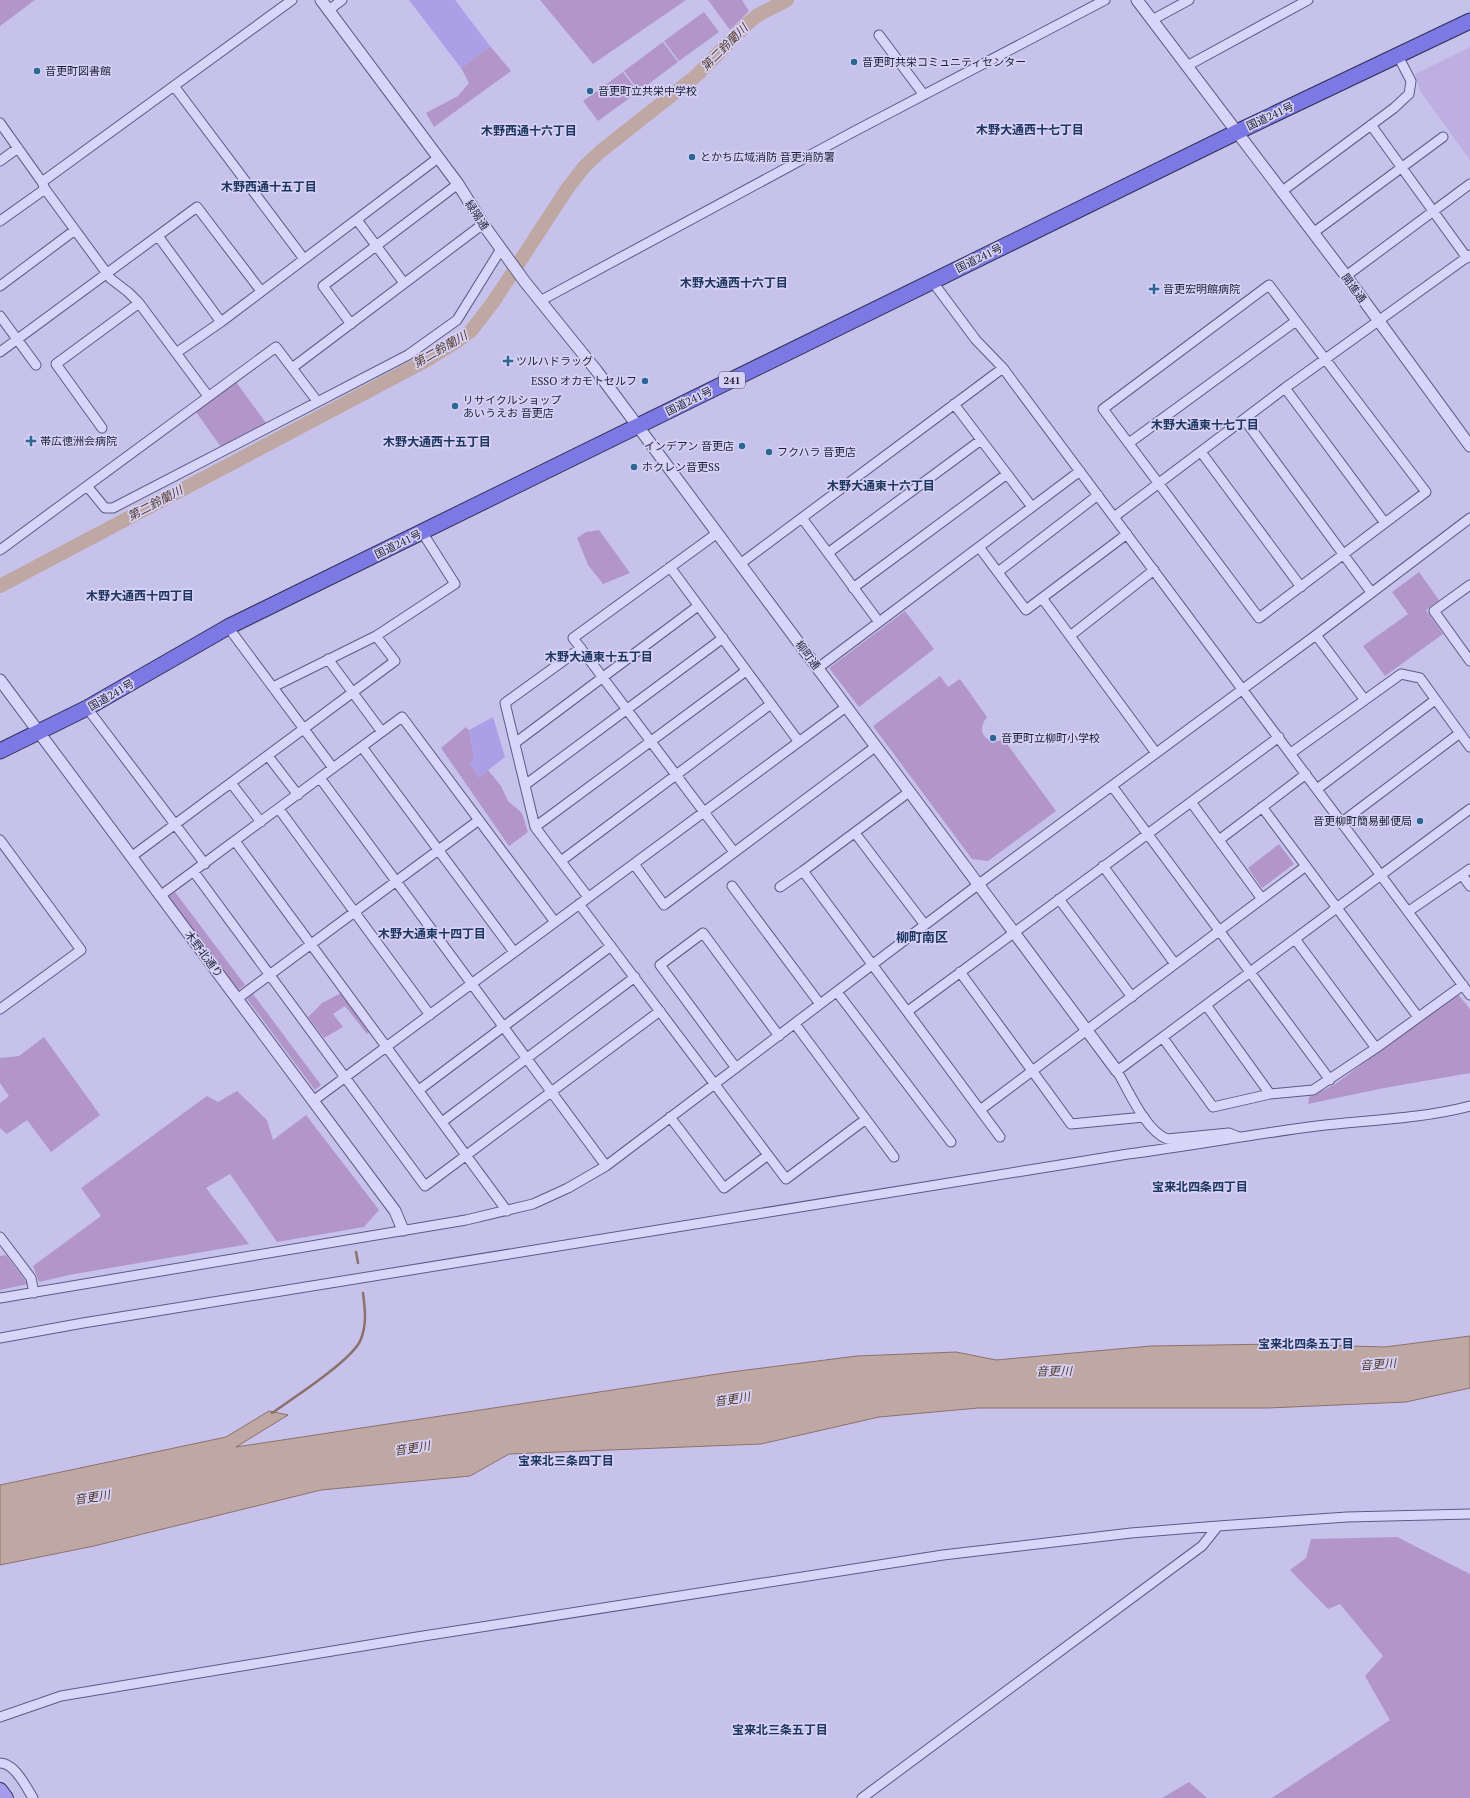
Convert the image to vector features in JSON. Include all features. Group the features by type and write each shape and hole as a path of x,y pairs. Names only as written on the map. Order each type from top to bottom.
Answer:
{"highway":[{"name":"国道241号","path":"0,751 87,708 228,627 1237,132 1470,21"}],"main road":[{"path":"0,1790 6,1798"}],"street":[{"path":"0,222 43,185 174,86 292,0"},
{"name":"緑陽通","path":"321,0 458,184 483,224 525,282 596,370 638,426"},
{"path":"328,10 342,0"},
{"path":"540,301 924,95 1105,0"},
{"name":"開進通","path":"1137,0 1346,276 1470,446"},
{"path":"1152,20 1189,0"},
{"path":"1188,66 1308,0"},
{"path":"879,34 924,95"},
{"path":"1281,192 1394,108 1409,94 1411,81 1398,56"},
{"path":"174,86 304,259"},
{"path":"0,123 111,279 139,303 208,396"},
{"path":"1114,517 1285,388 1468,257 1401,168 1371,125"},
{"path":"1313,233 1443,137"},
{"path":"0,161 18,148"},
{"path":"176,353 261,292 438,158"},
{"path":"351,324 323,286 458,184"},
{"path":"1346,276 1470,184"},
{"path":"0,352 198,207 261,292"},
{"path":"356,220 404,283"},
{"path":"292,368 483,224"},
{"path":"0,286 75,230"},
{"path":"158,236 220,322"},
{"path":"87,486 105,508 113,508 408,355 457,320 503,252"},
{"path":"932,282 976,340 1002,368 1080,471 1291,752 1470,995"},
{"path":"1269,285 1325,359 1426,492 1259,618 1103,408 1269,285"},
{"path":"102,428 56,364 139,303"},
{"path":"0,316 36,365"},
{"path":"1129,443 1296,321"},
{"path":"0,550 276,347 317,401"},
{"path":"740,564 1002,368"},
{"path":"1285,388 1385,523"},
{"path":"954,404 1032,507"},
{"path":"1244,419 1371,592"},
{"name":"柳町通","path":"638,426 716,534 818,668 1117,1071"},
{"path":"828,553 981,440"},
{"path":"1201,452 1301,587"},
{"path":"818,668 1080,471"},
{"path":"853,588 1007,474"},
{"path":"998,572 1098,495"},
{"path":"802,518 879,622"},
{"path":"0,1298 466,1220 533,1204 568,1188 606,1166 979,884 1316,635 1470,518"},
{"path":"273,687 376,636 455,584 422,532"},
{"path":"716,534 573,638 734,852"},
{"path":"979,547 1026,610 1127,534"},
{"path":"670,567 799,742"},
{"path":"1070,636 1154,570"},
{"path":"1470,585 1434,611 1470,661"},
{"path":"1042,598 1156,753"},
{"path":"515,743 698,606"},
{"path":"228,627 333,768"},
{"path":"1316,635 1364,699"},
{"path":"131,857 175,826 395,661 376,636"},
{"path":"525,785 722,638"},
{"path":"581,648 505,703 535,827 588,897"},
{"path":"328,659 382,732"},
{"path":"535,827 746,670"},
{"path":"1291,752 1400,674 1420,678 1470,747"},
{"name":"木野北通り","path":"0,680 395,1211 403,1230"},
{"path":"1317,789 1435,700"},
{"path":"561,861 771,704"},
{"path":"313,1101 846,707"},
{"path":"87,708 205,864"},
{"path":"160,896 402,717 555,922"},
{"path":"1342,822 1460,733"},
{"path":"908,1011 1279,737"},
{"path":"362,747 514,952"},
{"path":"634,864 664,905 876,747"},
{"path":"268,756 298,794"},
{"path":"1219,840 1306,774"},
{"path":"320,778 606,1166"},
{"path":"231,783 261,822"},
{"path":"1112,786 1330,1080"},
{"path":"780,887 804,871 909,792"},
{"path":"1191,802 1262,899"},
{"path":"1262,807 1418,1017"},
{"path":"278,809 430,1015"},
{"path":"1240,1138 1229,1133 1167,1138 1160,1136 1144,1117 1117,1071 1470,809"},
{"path":"237,999 479,820"},
{"path":"855,833 925,925"},
{"path":"0,840 81,950 0,1010"},
{"path":"235,841 507,1211"},
{"path":"1103,866 1175,964"},
{"path":"980,1110 1306,866"},
{"path":"1409,911 1470,869"},
{"path":"804,871 1000,1137"},
{"path":"194,872 425,1186 660,1011"},
{"path":"1462,875 1470,886"},
{"path":"732,886 820,1004"},
{"path":"1059,899 1132,997"},
{"path":"579,904 786,1179 866,1119"},
{"path":"736,1068 660,965 703,933 779,1036"},
{"path":"1295,939 1376,1048"},
{"path":"419,1090 611,946"},
{"path":"960,972 1071,1124 1144,1117"},
{"path":"442,1122 635,977"},
{"path":"1163,1038 1213,1107 1270,1094 1313,1090 1376,1048 1463,985"},
{"path":"837,992 950,1142"},
{"path":"1206,1005 1270,1094"},
{"path":"795,1024 894,1157"},
{"path":"0,1338 267,1293 468,1262 1128,1154 1197,1145 1317,1126 1414,1116 1470,1106"},
{"path":"670,1117 724,1188 768,1155"},
{"path":"0,1237 31,1278 34,1293"},
{"path":"0,1717 61,1696 402,1639 943,1555 1131,1533 1218,1526 1347,1517 1470,1514"},
{"path":"862,1798 1202,1546 1218,1526"},
{"path":"0,1763 6,1764 13,1769 33,1798"}],"shaded area":[{"path":"0,0 35,0 0,26"},
{"path":"540,0 686,0 593,64"},
{"path":"708,0 742,0 749,11 730,30"},
{"path":"704,12 719,32 679,61 664,41"},
{"path":"663,42 678,62 639,91 624,71"},
{"path":"490,46 511,71 434,127 426,113 458,96 469,83 461,68"},
{"path":"1470,47 1470,160 1420,91 1415,74"},
{"path":"623,72 638,92 598,121 583,101"},
{"path":"236,382 266,423 221,447 196,412"},
{"path":"599,530 630,573 603,584 588,565 577,538 586,532"},
{"path":"1419,572 1439,600 1426,610 1443,634 1385,676 1363,646 1408,614 1392,592"},
{"path":"905,611 934,649 859,707 829,668"},
{"path":"940,676 948,687 960,679 987,717 982,728 984,736 992,741 1004,740 1056,811 988,861 972,859 873,726"},
{"path":"466,727 469,730 474,758 470,763 479,777 488,770 501,786 508,801 522,813 528,832 509,846 441,748"},
{"path":"1279,844 1294,864 1262,888 1248,868"},
{"path":"175,892 245,985 238,990 168,897"},
{"path":"343,992 372,1031 367,1034 345,1006 333,1014 343,1027 324,1038 308,1017 322,1003"},
{"path":"1457,993 1470,1009 1470,1073 1384,1088 1308,1104 1309,1097 1334,1085"},
{"path":"253,994 321,1085 315,1090 247,999"},
{"path":"44,1037 100,1115 51,1152 27,1120 7,1134 0,1128 0,1103 9,1096 0,1083 0,1058 19,1056"},
{"path":"237,1091 267,1120 273,1140 306,1115 379,1210 364,1227 277,1242 230,1174 206,1188 249,1244 69,1275 39,1282 33,1266 101,1216 81,1188 207,1096 218,1102"},
{"path":"6,1255 28,1284 0,1290 0,1256"},
{"path":"1397,1537 1470,1574 1470,1798 1272,1798 1390,1720 1365,1676 1383,1656 1340,1604 1328,1609 1290,1570 1306,1558 1311,1539"},
{"path":"1189,1782 1207,1798 1162,1798"}],"sand":[{"path":"409,0 455,0 490,46 461,68"},
{"path":"493,717 505,757 479,777 470,763 474,758 469,730"}],"water":[{"name":"音更川","path":"1470,1336 1470,1388 1406,1402 1268,1408 978,1408 879,1417 761,1444 509,1454 470,1476 321,1490 94,1546 0,1565 0,1485 226,1437 269,1411 288,1415 236,1447 731,1372 857,1356 956,1352 996,1360 1151,1346 1280,1344 1385,1347"}],"waterway":[{"name":"第二鈴蘭川","path":"0,586 425,361 459,340 471,331 494,301 567,189 584,167 601,151 696,76 748,23 758,15 787,0"},
{"path":"356,1252 358,1263"},
{"path":"272,1413 335,1368 356,1347 361,1339 365,1322 363,1293"}],"place":[{"name":"音更町共栄コミュニティセンター","path":"854,62"},
{"name":"音更町図書館","path":"37,71"},
{"name":"音更町立共栄中学校","path":"590,91"},
{"name":"とかち広域消防 音更消防署","path":"692,157"},
{"name":"音更宏明館病院","path":"1154,289"},
{"name":"ツルハドラッグ","path":"508,361"},
{"name":"ESSO オカモトセルフ","path":"645,381"},
{"name":"リサイクルショップ あいうえお 音更店","path":"455,406"},
{"name":"帯広徳洲会病院","path":"31,441"},
{"name":"インデアン 音更店","path":"742,446"},
{"name":"フクハラ 音更店","path":"769,452"},
{"name":"ホクレン音更SS","path":"634,467"},
{"name":"音更町立柳町小学校","path":"993,738"},
{"name":"音更柳町簡易郵便局","path":"1420,821"}],"district":[{"name":"木野大通西十七丁目","path":"1030,129"},
{"name":"木野西通十六丁目","path":"529,130"},
{"name":"木野西通十五丁目","path":"269,186"},
{"name":"木野大通西十六丁目","path":"734,282"},
{"name":"木野大通東十七丁目","path":"1205,424"},
{"name":"木野大通西十五丁目","path":"437,441"},
{"name":"木野大通東十六丁目","path":"881,485"},
{"name":"木野大通西十四丁目","path":"140,595"},
{"name":"木野大通東十五丁目","path":"599,656"},
{"name":"木野大通東十四丁目","path":"432,933"},
{"name":"柳町南区","path":"922,937"},
{"name":"宝来北四条四丁目","path":"1200,1186"},
{"name":"宝来北四条五丁目","path":"1306,1343"},
{"name":"宝来北三条四丁目","path":"566,1460"},
{"name":"宝来北三条五丁目","path":"780,1729"}]}
